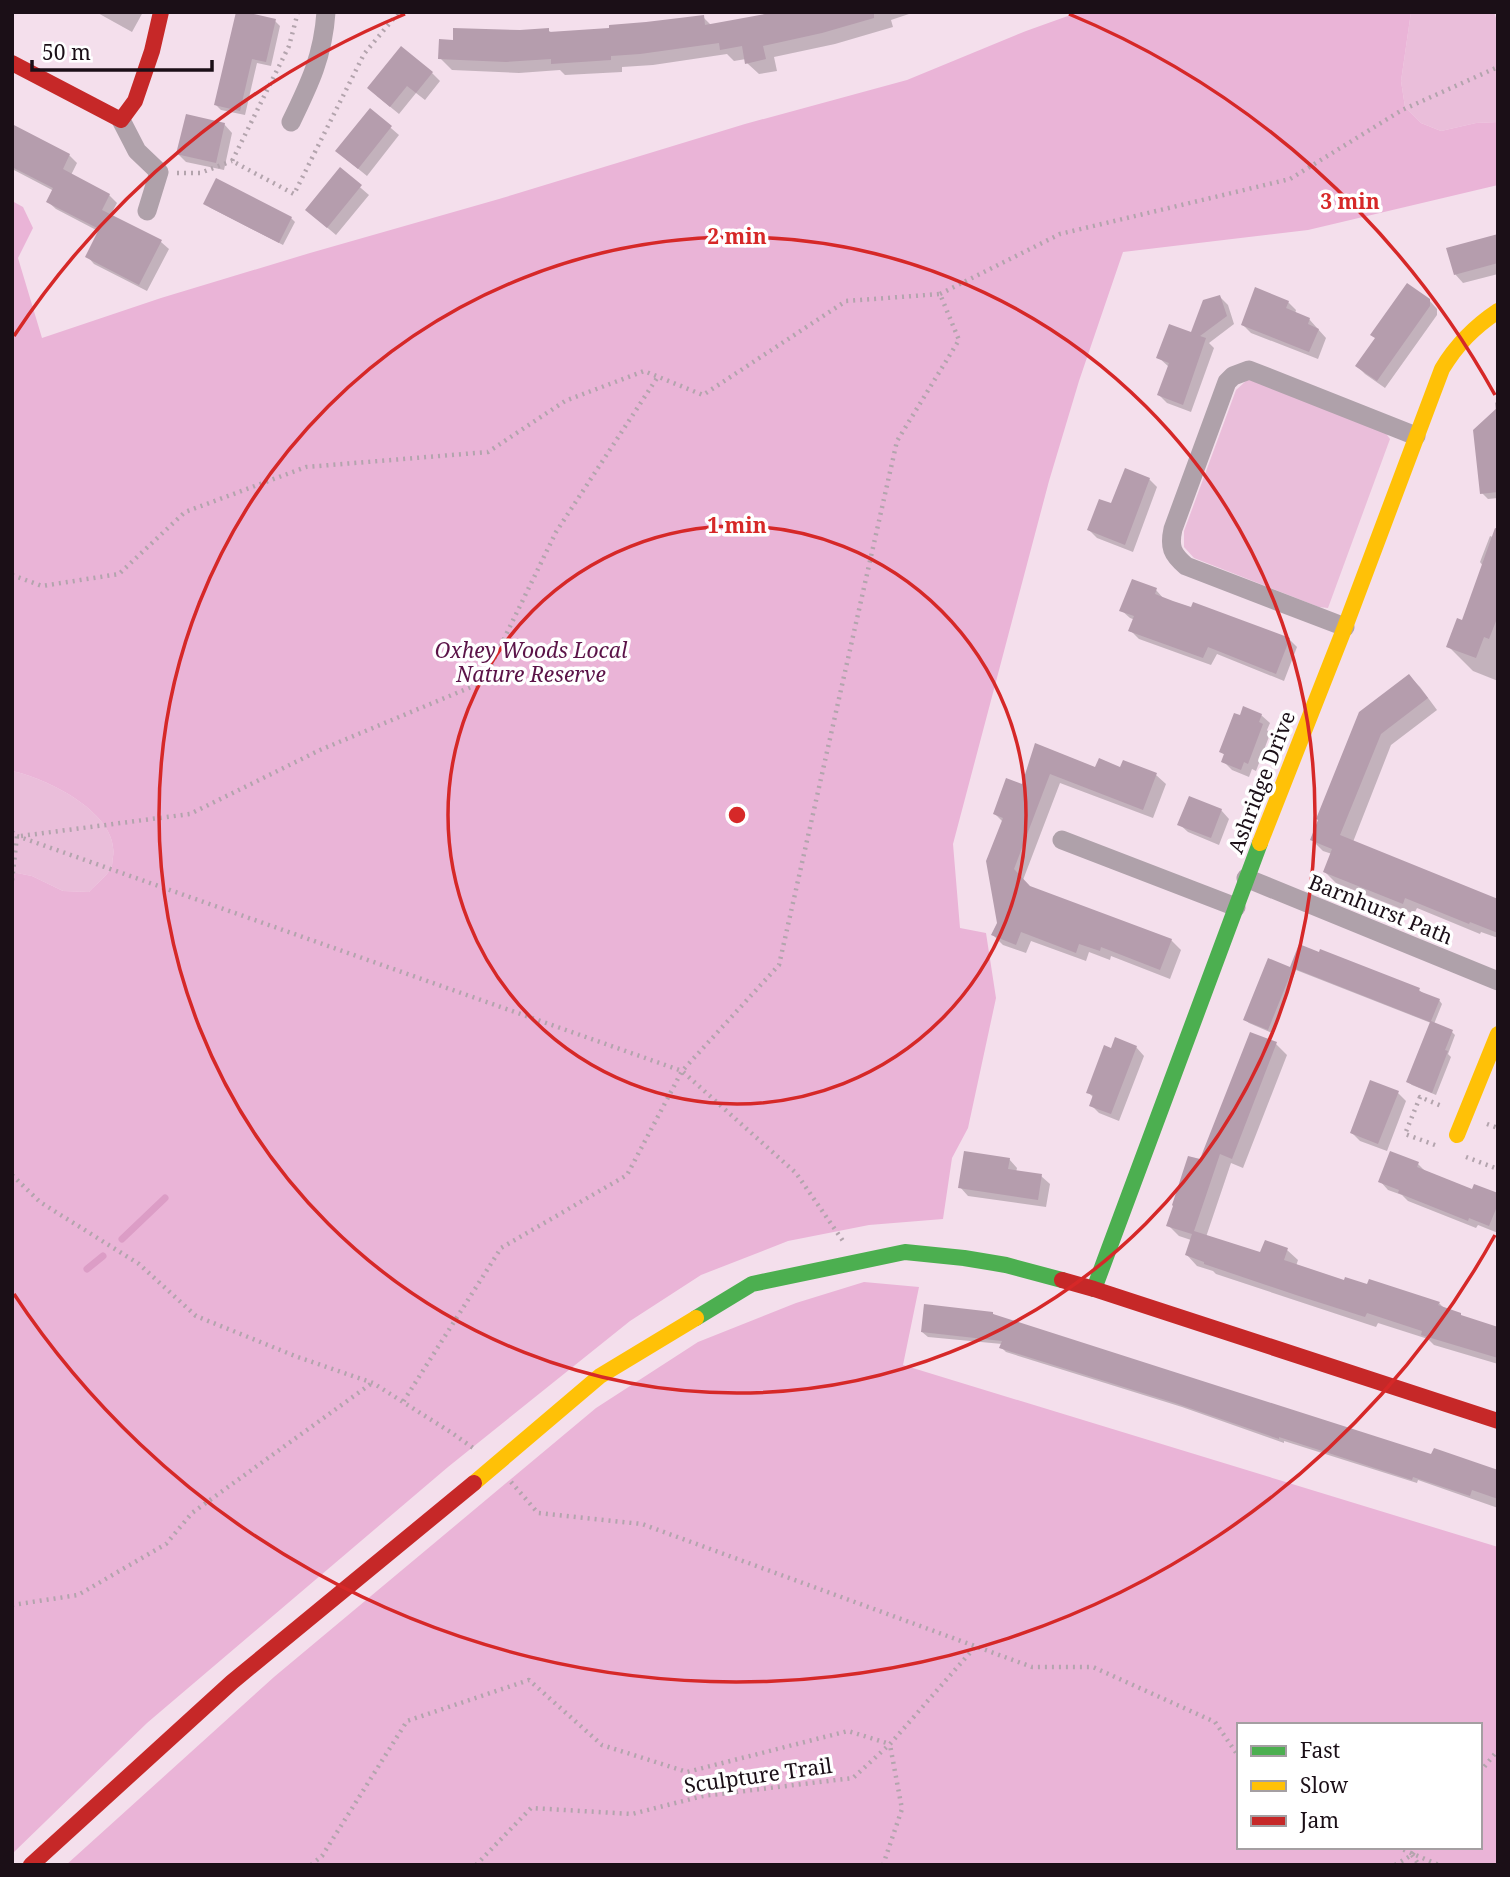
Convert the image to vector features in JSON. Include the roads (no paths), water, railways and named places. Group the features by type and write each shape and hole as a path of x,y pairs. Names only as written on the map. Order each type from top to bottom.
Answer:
{"main road":[{"path":"12,63 121,120 135,101 152,51 161,12"},
{"name":"Ashridge Drive","path":"1094,1289 1246,878 1442,369 1464,336 1498,310"},
{"path":"1457,1135 1498,1034"},
{"path":"31,1865 232,1682 600,1376 752,1284 905,1252 964,1258 1033,1271 1094,1289 1498,1422"}],"street":[{"path":"291,122 313,76 320,53 326,12"},
{"path":"121,120 137,151 159,172 147,211"},
{"path":"1345,626 1186,566 1173,551 1170,542 1173,529 1227,382 1240,372 1249,370 1416,436"},
{"path":"1062,841 1236,907"},
{"name":"Barnhurst Path","path":"1246,878 1498,981"}],"waterway":[{"path":"122,1239 165,1198"},
{"path":"87,1269 103,1256"}],"park label":[{"name":"Oxhey Woods Local Nature Reserve","path":"531,662"}]}
